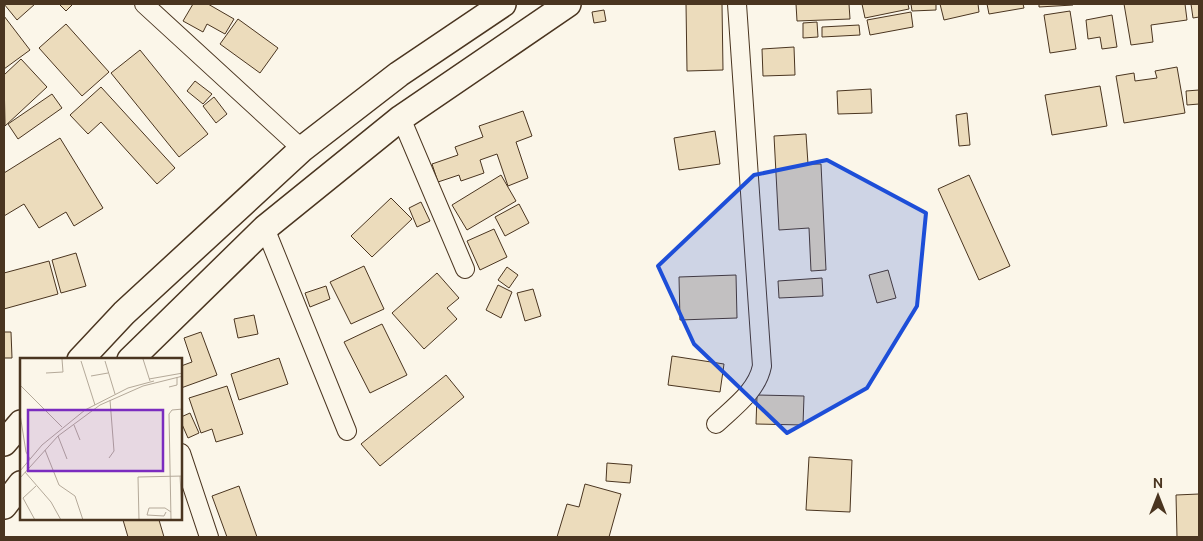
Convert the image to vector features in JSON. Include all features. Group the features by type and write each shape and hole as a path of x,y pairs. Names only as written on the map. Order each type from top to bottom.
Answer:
{"main road":[{"path":"82,358 124,313 302,149 399,74 502,4"},
{"path":"142,355 265,228 401,118 568,4"},
{"path":"4,506 20,485"}],"street":[{"path":"144,4 302,149"},
{"path":"716,424 750,392 760,378 762,366 737,4"},
{"path":"401,118 465,269"},
{"path":"265,228 347,431"},
{"path":"182,456 209,537"}],"highlighted area":[{"path":"827,160 926,213 917,306 867,388 787,433 694,344 658,266 754,175"}],"building":[{"path":"4,4 35,4 17,20"},
{"path":"59,4 73,4 66,11"},
{"path":"193,4 208,4 234,19 225,34 207,24 203,32 183,21"},
{"path":"686,4 722,4 723,70 687,71"},
{"path":"796,4 849,4 850,19 797,21"},
{"path":"862,4 908,4 909,9 865,18"},
{"path":"911,4 936,4 936,10 912,11"},
{"path":"940,4 978,4 979,12 944,20"},
{"path":"987,4 1023,4 1024,8 989,14"},
{"path":"1039,4 1073,4 1073,5 1039,7"},
{"path":"1124,4 1185,4 1187,20 1151,25 1153,42 1131,45"},
{"path":"1191,4 1199,4 1199,17 1193,18"},
{"path":"604,10 606,21 594,23 592,12"},
{"path":"1070,11 1076,49 1050,53 1044,15"},
{"path":"911,12 913,27 870,35 867,20"},
{"path":"1112,15 1117,47 1102,49 1100,37 1088,39 1086,20"},
{"path":"4,16 30,50 4,69"},
{"path":"238,19 278,48 260,73 220,44"},
{"path":"817,22 818,37 803,38 803,23"},
{"path":"66,24 109,72 82,96 39,48"},
{"path":"859,25 860,35 822,37 822,27"},
{"path":"794,47 795,75 763,76 762,49"},
{"path":"140,50 208,134 179,157 111,73"},
{"path":"21,59 47,87 5,126 4,75"},
{"path":"1177,67 1185,113 1124,123 1116,76 1134,73 1135,81 1157,78 1155,71"},
{"path":"195,81 212,94 203,104 187,91"},
{"path":"1100,86 1107,126 1052,135 1045,95"},
{"path":"101,87 175,168 157,184 101,122 88,134 70,115"},
{"path":"871,89 872,113 838,114 837,91"},
{"path":"1199,90 1199,104 1187,105 1186,91"},
{"path":"52,94 62,108 18,139 8,124"},
{"path":"214,97 227,114 216,123 203,106"},
{"path":"523,111 532,136 516,142 528,178 508,186 497,154 480,160 484,173 461,181 459,175 438,182 432,164 458,155 455,147 483,137 479,126"},
{"path":"967,113 970,145 959,146 956,115"},
{"path":"715,131 720,164 679,170 674,138"},
{"path":"806,134 808,164 821,164 826,270 811,271 809,228 779,230 774,136"},
{"path":"60,138 103,208 74,226 66,212 39,228 24,204 4,216 4,173"},
{"path":"501,175 516,201 467,230 452,205"},
{"path":"969,175 1010,266 979,280 938,189"},
{"path":"391,198 412,219 372,257 351,236"},
{"path":"421,202 430,221 417,227 409,208"},
{"path":"519,204 529,223 505,236 495,217"},
{"path":"494,229 507,257 480,270 467,241"},
{"path":"76,253 86,286 61,293 52,260"},
{"path":"49,261 58,294 4,309 4,273"},
{"path":"364,266 384,309 351,324 330,282"},
{"path":"507,267 518,275 509,288 498,280"},
{"path":"888,270 896,298 877,303 869,275"},
{"path":"437,273 459,298 447,308 457,319 424,349 392,313"},
{"path":"736,275 737,318 680,320 679,277"},
{"path":"822,278 823,296 779,298 778,281"},
{"path":"498,285 512,292 501,318 486,310"},
{"path":"326,286 330,299 310,307 305,293"},
{"path":"533,289 541,316 525,321 517,293"},
{"path":"254,315 258,334 238,338 234,319"},
{"path":"382,324 407,375 370,393 344,342"},
{"path":"4,332 11,332 12,358 4,358"},
{"path":"201,332 217,375 182,388 182,366 192,362 184,338"},
{"path":"672,356 724,364 720,392 668,385"},
{"path":"279,358 288,384 239,400 231,374"},
{"path":"446,375 464,397 380,466 361,444"},
{"path":"227,386 243,434 216,442 212,429 201,433 189,398"},
{"path":"757,395 804,396 803,425 756,424"},
{"path":"190,413 199,433 188,438 182,424 182,417"},
{"path":"809,457 852,460 850,512 806,510"},
{"path":"607,463 632,465 630,483 606,481"},
{"path":"585,484 621,494 609,537 557,537 567,504 579,507"},
{"path":"239,486 257,537 227,537 212,496"},
{"path":"1199,494 1199,537 1177,537 1176,495"},
{"path":"123,521 159,521 164,537 128,537"}]}
